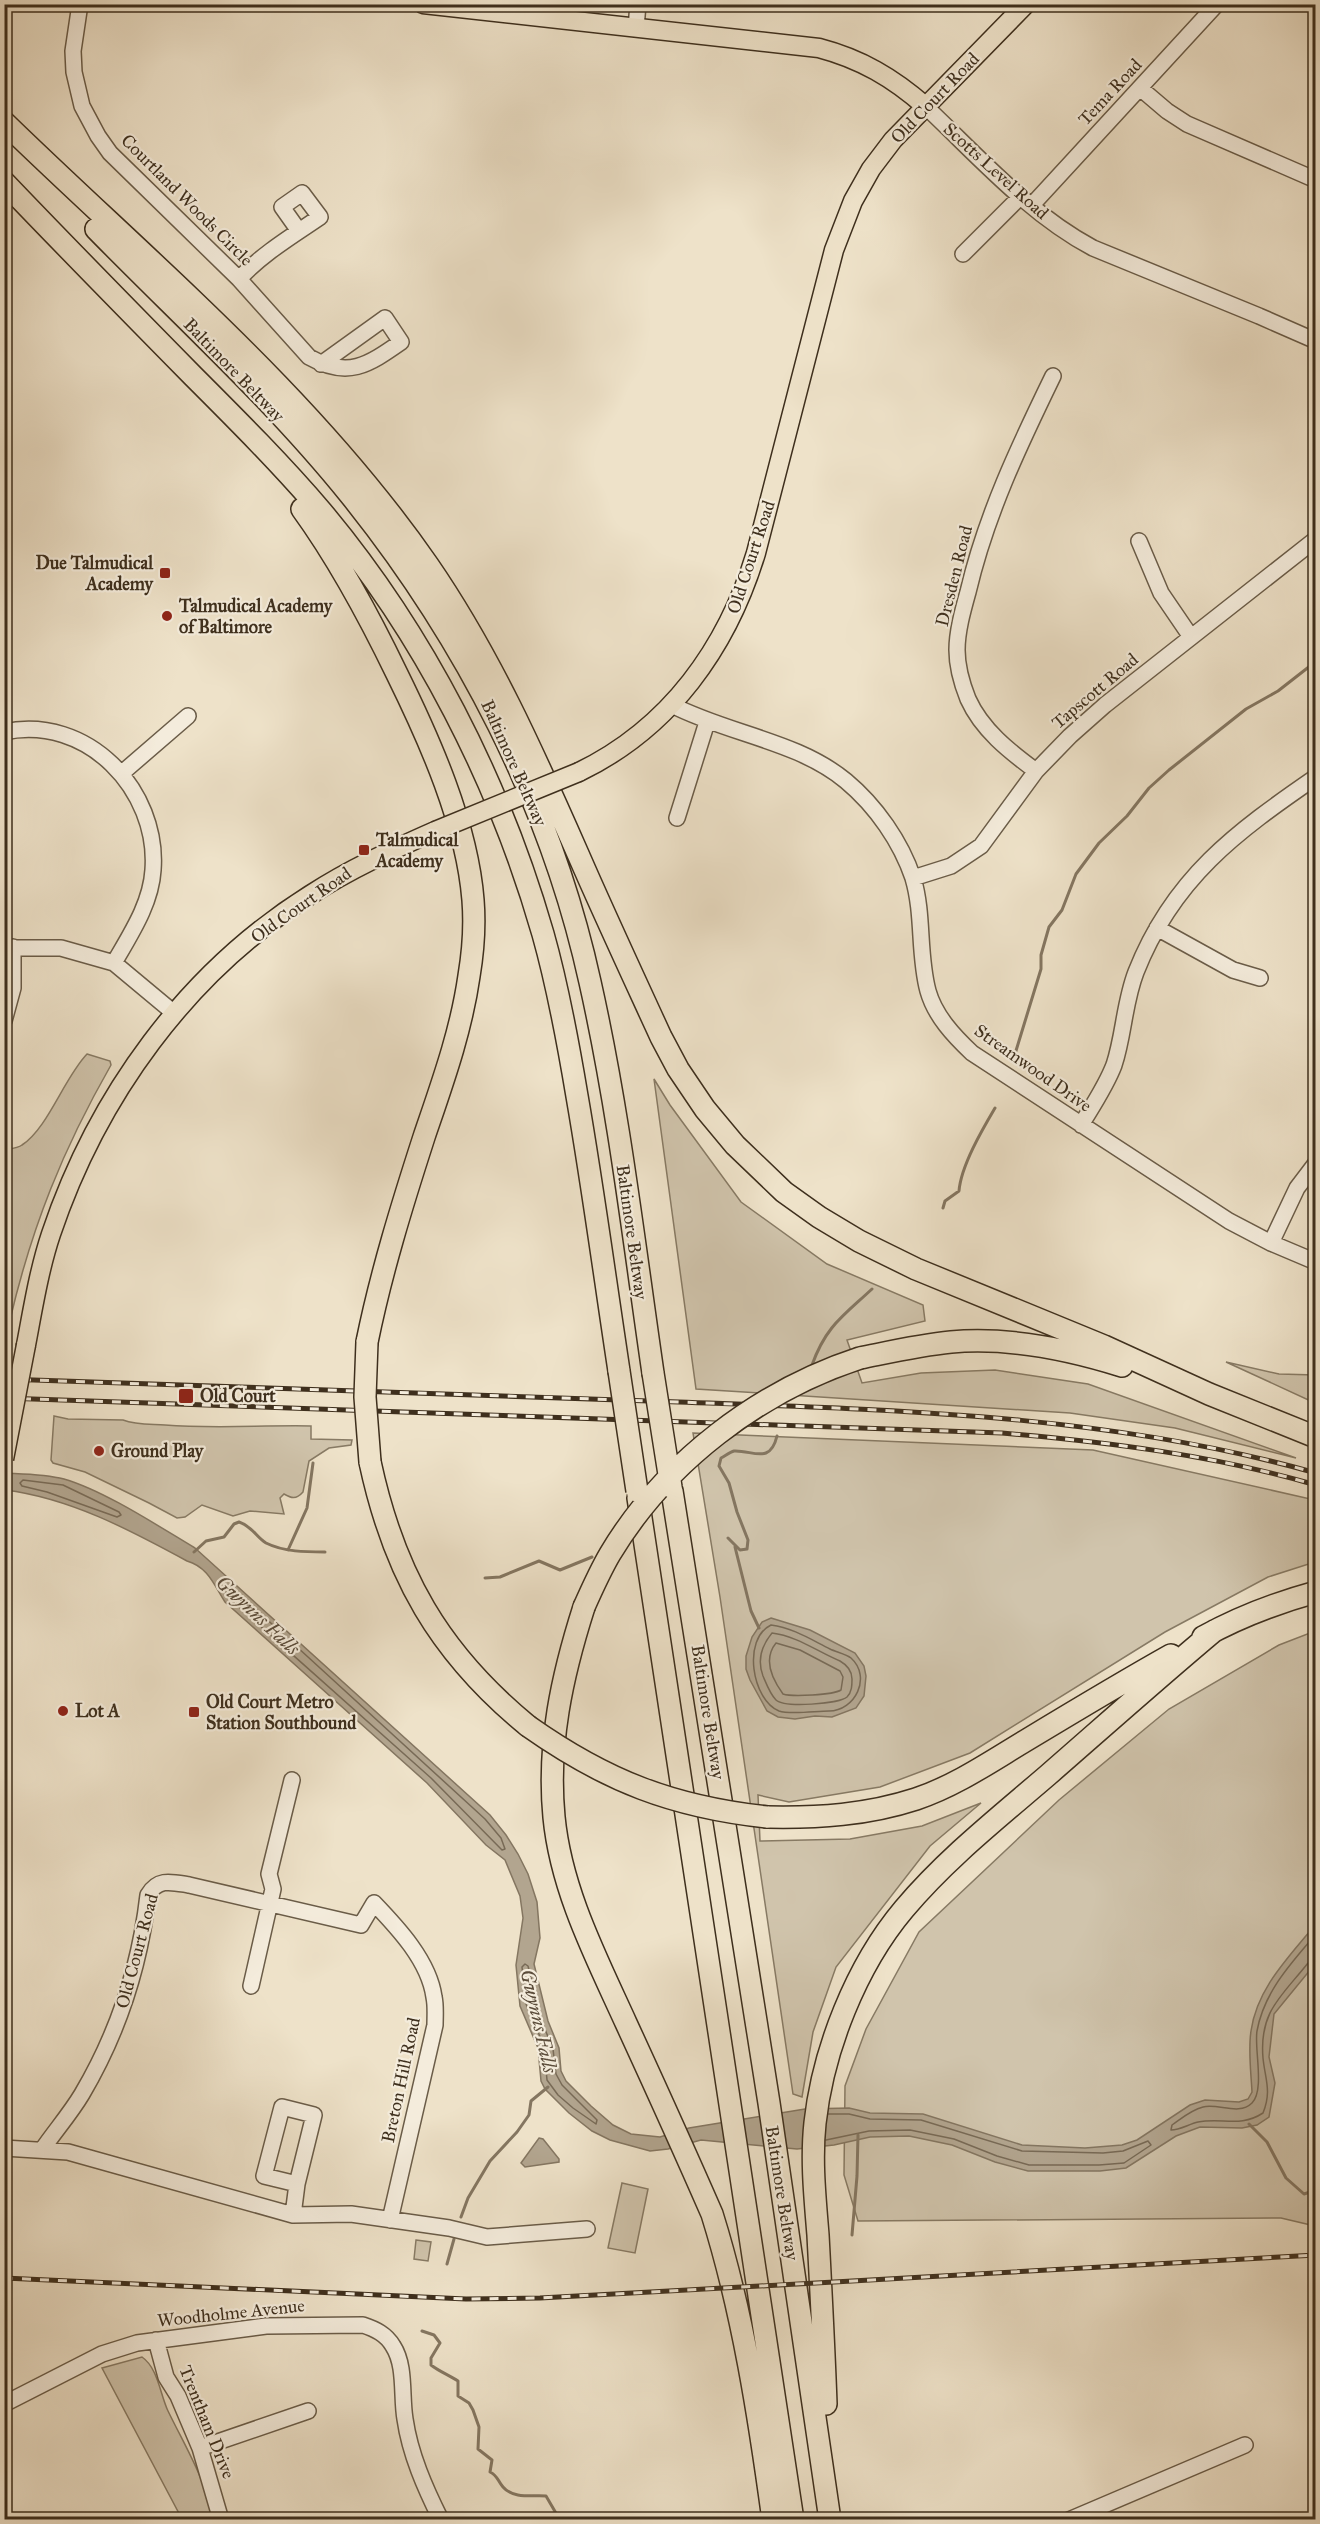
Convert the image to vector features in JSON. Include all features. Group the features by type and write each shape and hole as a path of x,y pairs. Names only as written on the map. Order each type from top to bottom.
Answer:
{"highway":[{"path":"4,122 289,396 366,481 400,526 460,615 506,695 678,1070 705,1109 749,1160 784,1192 819,1217 859,1241 916,1269 1104,1346 1209,1394 1316,1437"},
{"name":"Baltimore Beltway","path":"4,133 274,410 349,494 412,579 467,666 531,794 560,873 590,981 618,1133 653,1373 769,2103 830,2520"},
{"name":"Baltimore Beltway","path":"4,182 248,432 323,514 386,597 443,691 482,768 509,831 543,935 557,989 584,1136 794,2520"},
{"path":"248,432 315,525 346,576 408,698 443,777 461,836 473,897 474,929 470,977 459,1027 392,1238 367,1342 365,1409 370,1462 379,1503 390,1536 423,1607 446,1642 486,1690 528,1726 585,1764 671,1800 714,1810 767,1817 835,1816 868,1811 917,1799 943,1788 966,1777 1115,1686 1214,1631 1254,1612 1316,1592"},
{"path":"773,2520 737,2310 712,2214 580,1921 561,1858 554,1818 554,1728 569,1654 584,1607 610,1553 674,1472 695,1452 729,1426 790,1388 832,1368 860,1358 951,1342 994,1342 1045,1347 1101,1360 1209,1394"},
{"path":"828,2497 824,2318 813,2160 815,2120 820,2093 835,2038 852,1992 879,1944 903,1910 955,1856 1214,1631"}],"main road":[{"name":"Scotts Level Road","path":"423,4 523,11 636,28 803,45 836,52 862,62 883,73 925,106"},
{"name":"Old Court Road","path":"4,1459 50,1236 74,1174 96,1127 144,1051 174,1013 230,957 308,895 358,866 435,831 579,772 629,743 672,705 711,655 734,613 748,578 834,250 853,201 881,155 925,106 1026,4"}],"street":[{"name":"Courtland Woods Circle","path":"80,4 73,51 74,72 82,106 88,120 110,153 239,279 309,357 321,364"},
{"path":"636,28 639,4"},
{"name":"Tema Road","path":"963,254 1026,201 1140,88 1217,4"},
{"path":"1140,88 1167,111 1187,124 1316,180"},
{"name":"Scotts Level Road","path":"925,106 1026,201 1072,237 1316,341"},
{"path":"239,279 253,265 299,231"},
{"path":"385,318 401,342 363,366 341,369 321,364 385,318"},
{"name":"Dresden Road","path":"1036,771 993,736 975,712 963,684 957,650 975,560 992,510 1013,458 1053,376"},
{"name":"Tapscott Road","path":"913,878 951,866 981,846 1036,771 1105,705 1316,539"},
{"path":"1139,541 1161,593 1191,637"},
{"name":"Streamwood Drive","path":"672,705 707,722 779,745 833,771 859,793 882,820 904,856 913,878 922,926 924,970 928,992 943,1022 972,1053 1229,1221 1270,1243 1316,1262"},
{"path":"122,773 188,716"},
{"path":"676,818 707,722"},
{"path":"4,732 33,730 68,737 103,756 122,773 135,790 143,808 153,848 153,872 141,912 114,963"},
{"path":"1081,1125 1101,1092 1114,1064 1123,1018 1136,973 1157,928 1183,890 1211,857 1246,826 1316,777"},
{"path":"1157,928 1233,970 1260,978"},
{"path":"4,1021 13,988 9,948 61,948 114,963 174,1013"},
{"path":"1270,1243 1297,1188 1316,1163"},
{"path":"251,1986 273,1889 269,1874 292,1780"},
{"name":"Old Court Road","path":"42,2150 82,2094 120,2015 137,1961 148,1895 153,1887 166,1882 270,1902"},
{"name":"Breton Hill Road","path":"270,1902 361,1925 374,1903 394,1923 430,1981 434,1996 435,2025 390,2220"},
{"path":"293,2215 297,2184 314,2115 282,2107 264,2176 297,2184"},
{"path":"4,2148 68,2152 293,2215 351,2214 449,2228 487,2237 587,2229"},
{"name":"Woodholme Avenue","path":"4,2404 120,2347 156,2340 295,2325 363,2325 386,2337 397,2354 409,2440 428,2494 441,2520"},
{"name":"Trentham Drive","path":"156,2340 166,2377 178,2396 200,2448 221,2520"},
{"path":"200,2448 308,2411"},
{"path":"1069,2520 1245,2445"}],"shaded area":[{"path":"87,1054 110,1061 111,1065 78,1127 39,1220 10,1320 8,1334 10,1334 5,1355 5,1284 10,1270 5,1250 7,1210 4,1203 5,1150 20,1146 40,1127"},
{"path":"654,1079 670,1105 741,1202 827,1264 923,1305 925,1321 847,1340 862,1383 921,1373 995,1370 1088,1384 1296,1458 1175,1428 1070,1413 696,1389"},
{"path":"1226,1362 1279,1374 1315,1375 1315,1403"},
{"path":"54,1416 68,1419 123,1420 138,1424 183,1426 311,1426 311,1439 352,1440 351,1445 329,1448 309,1461 303,1492 296,1497 284,1494 280,1498 284,1514 250,1511 233,1516 202,1505 185,1517 177,1518 85,1472 53,1463 51,1460"},
{"path":"693,1433 1093,1450 1315,1500 1315,1562 1268,1577 1165,1632 970,1753 880,1787 789,1802 758,1795 760,1841 850,1839 922,1826 981,1803 930,1846 836,1967 813,2032 802,2097 793,2094 720,1597"},
{"path":"1315,1631 1315,2226 1281,2218 858,2221 844,2175 845,2086 866,2029 919,1932 1059,1800 1169,1709 1279,1645"},
{"path":"622,2183 648,2189 635,2253 608,2248"},
{"path":"416,2240 431,2242 428,2261 414,2259"},
{"path":"142,2357 155,2374 168,2411 200,2477 213,2519 182,2519 102,2368"}],"water":[{"name":"Gwynns Falls","path":"4,1473 49,1476 80,1485 131,1510 195,1548 490,1815 518,1854 528,1874 537,1902 540,1938 534,1964 548,2021 559,2048 561,2071 566,2081 613,2125 631,2134 660,2137 689,2128 805,2109 849,2108 870,2113 923,2114 1022,2145 1085,2148 1122,2145 1137,2140 1190,2105 1205,2100 1239,2102 1248,2099 1252,2092 1250,2053 1254,2015 1267,1987 1315,1925 1315,1964 1274,2014 1269,2057 1275,2083 1269,2117 1257,2125 1242,2128 1200,2127 1176,2136 1126,2168 1100,2171 1028,2171 995,2162 952,2145 909,2136 870,2137 834,2145 797,2149 701,2140 668,2149 650,2151 610,2140 592,2131 569,2113 545,2089 541,2081 538,2048 520,2006 516,1965 523,1918 520,1896 505,1860 486,1845 427,1783 225,1602 210,1577 200,1568 99,1517 53,1500 5,1490"},
{"path":"771,1618 810,1630 855,1653 864,1666 866,1676 864,1696 856,1708 832,1717 815,1716 795,1719 778,1717 767,1711 750,1680 746,1669 746,1656 752,1637 762,1622"},
{"path":"539,2138 543,2139 559,2162 525,2167 521,2163"}],"waterway":[{"path":"1015,1054 1041,969 1041,955 1049,927 1062,910 1076,874 1099,843 1127,816 1149,788 1169,770 1246,709 1278,691 1310,666 1316,656"},
{"path":"943,1208 945,1201 959,1191 968,1160 995,1108"},
{"path":"812,1365 829,1331 872,1289"},
{"path":"728,1538 740,1550 747,1549 748,1540 729,1483 719,1466 721,1458 734,1451 765,1453 774,1445 777,1436"},
{"path":"288,1550 307,1508 313,1463"},
{"path":"194,1552 206,1541 224,1537 234,1524 239,1522 273,1546 295,1551 325,1552"},
{"path":"735,1547 751,1611 759,1628"},
{"path":"485,1578 500,1577 539,1561 560,1570 592,1557"},
{"path":"461,2217 468,2198 490,2161 517,2132 529,2115 531,2101 548,2087"},
{"path":"1249,2124 1267,2142 1286,2178 1304,2194 1316,2190"},
{"path":"852,2235 858,2135"},
{"path":"447,2264 454,2239"},
{"path":"422,2331 434,2335 440,2343 431,2358 431,2365 458,2381 458,2396 469,2403 473,2410 479,2427 478,2449 492,2460 490,2472 507,2491 523,2496 546,2496 560,2520"}],"railway":[{"path":"4,1379 920,1412 1000,1418 1159,1438 1238,1453 1316,1473"},
{"path":"4,1398 1002,1433 1160,1451 1238,1465 1316,1485"},
{"path":"4,2278 466,2299 540,2298 1316,2255"}],"place":[{"name":"Due Talmudical Academy","path":"165,573"},
{"name":"Talmudical Academy of Baltimore","path":"167,616"},
{"name":"Talmudical Academy","path":"364,850"},
{"name":"Old Court","path":"186,1396"},
{"name":"Ground Play","path":"99,1451"},
{"name":"Lot A","path":"63,1711"},
{"name":"Old Court Metro Station Southbound","path":"194,1712"}]}
